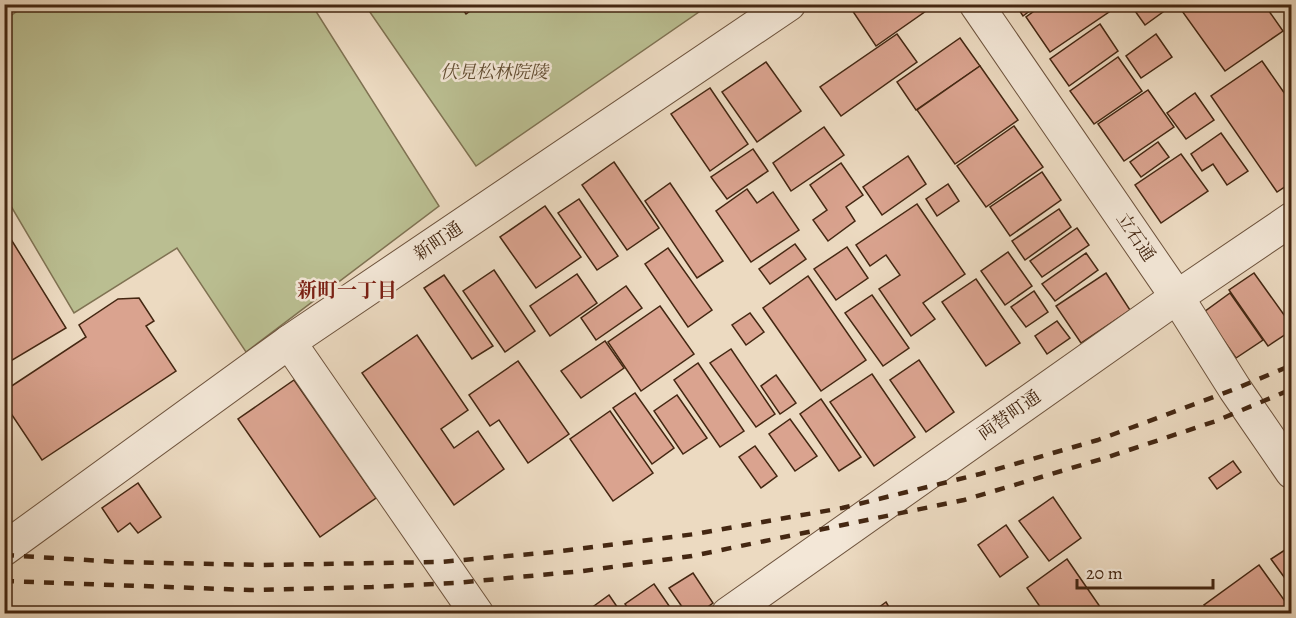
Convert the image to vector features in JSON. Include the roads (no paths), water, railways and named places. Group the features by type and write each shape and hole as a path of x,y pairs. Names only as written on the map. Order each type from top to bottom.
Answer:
{"street":[{"name":"新町通","path":"4,549 289,342 789,4"},
{"name":"立石通","path":"976,4 1177,297 1235,389 1292,472"},
{"name":"両替町通","path":"728,614 1177,297 1292,219"},
{"path":"289,342 477,614"}],"railway":[{"path":"4,555 119,562 262,565 440,562 554,552 695,534 842,508 980,474 1098,440 1235,389 1292,365"},
{"path":"4,581 250,590 372,587 455,583 583,571 692,556 964,500 1105,458 1216,421 1292,389"}],"district":[{"name":"新町一丁目","path":"347,290"}],"park label":[{"name":"伏見松林院陵","path":"494,72"}]}
